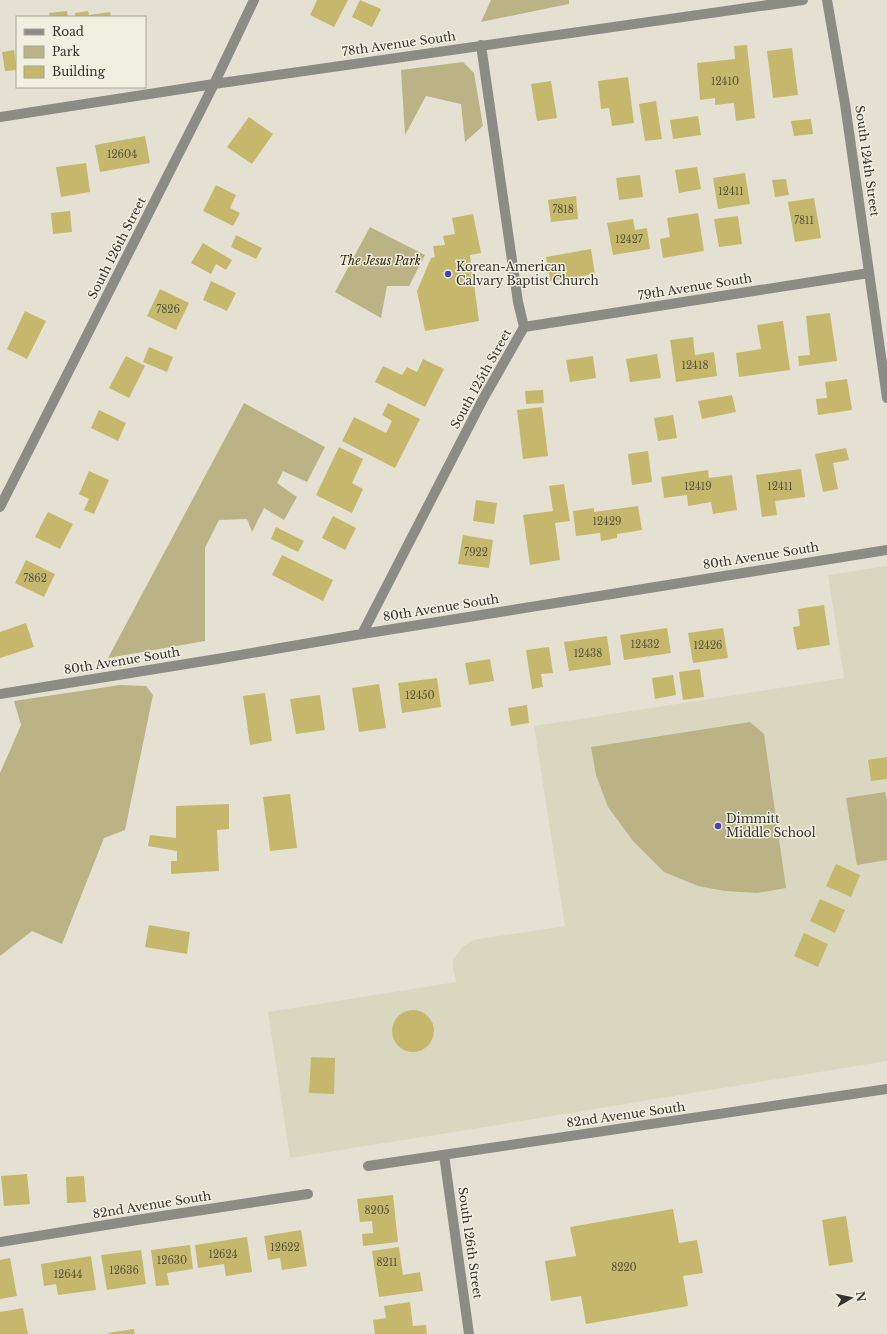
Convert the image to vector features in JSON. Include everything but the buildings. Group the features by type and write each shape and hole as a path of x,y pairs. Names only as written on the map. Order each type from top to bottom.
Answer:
{"street":[{"name":"South 126th Street","path":"0,507 214,84 254,0"},
{"name":"78th Avenue South","path":"0,117 481,45 803,0"},
{"name":"South 124th Street","path":"827,0 845,104 887,398"},
{"name":"South 125th Street","path":"362,634 484,399 524,327 518,302 481,45"},
{"name":"79th Avenue South","path":"524,327 869,273"},
{"name":"80th Avenue South","path":"0,694 362,634 887,550"},
{"name":"82nd Avenue South","path":"368,1166 887,1089"},
{"name":"South 126th Street","path":"444,1155 469,1334"},
{"name":"82nd Avenue South","path":"0,1242 308,1194"}],"shaded area":[{"name":"Dimmitt Middle School","path":"887,566 887,1061 290,1158 268,1012 456,982 453,959 463,947 473,940 565,926 534,726 844,678 828,575"}],"green space":[{"path":"491,0 569,0 569,4 481,22"},
{"path":"463,62 474,73 483,126 465,142 461,104 426,96 405,135 401,70"},
{"name":"The Jesus Park","path":"370,227 425,255 409,286 387,286 381,318 335,292"},
{"path":"244,403 325,447 307,482 283,471 277,483 297,497 284,520 264,508 252,532 247,519 219,520 205,548 205,641 108,658"},
{"path":"120,685 146,686 153,695 125,830 104,838 62,944 32,931 0,956 0,773 21,725 14,701"},
{"path":"750,722 764,734 786,888 757,893 725,891 698,886 664,872 633,841 608,807 596,775 591,747"},
{"path":"885,792 887,801 887,860 857,865 846,798"}],"place":[{"name":"Korean-American Calvary Baptist Church","path":"448,274"},
{"name":"Dimmitt Middle School","path":"718,826"}]}
